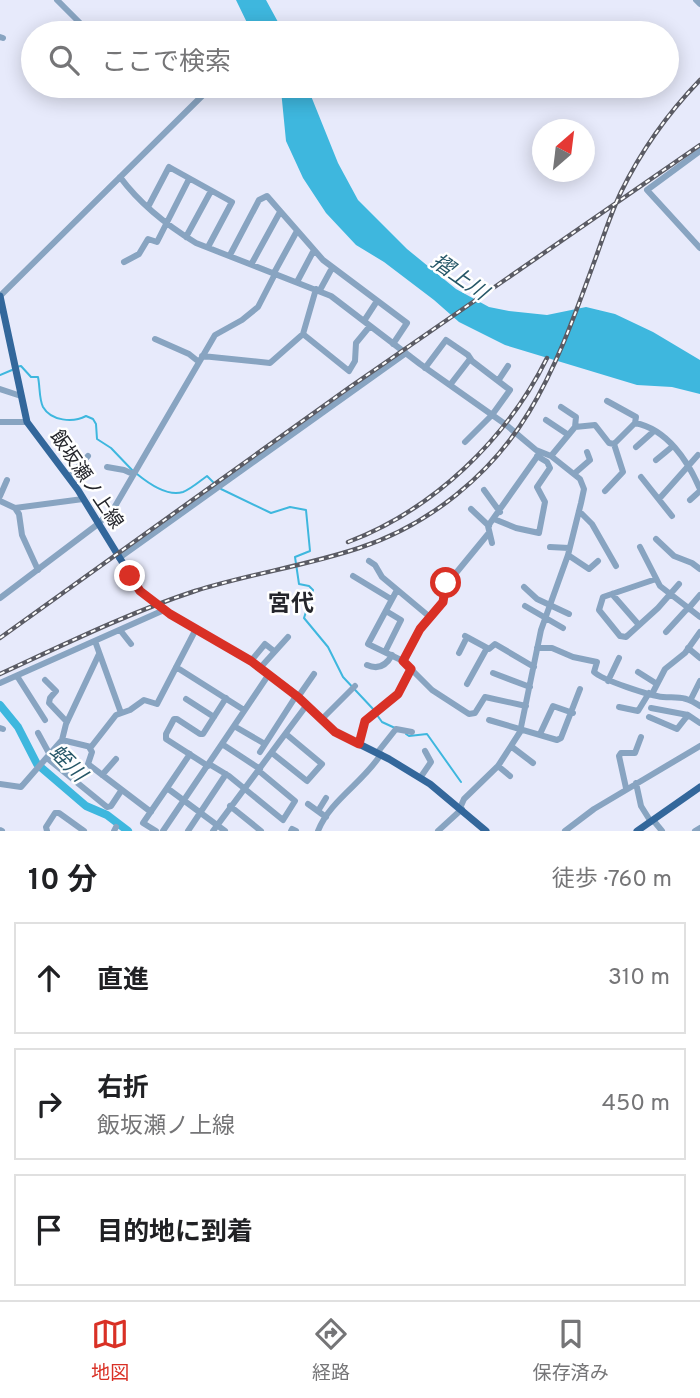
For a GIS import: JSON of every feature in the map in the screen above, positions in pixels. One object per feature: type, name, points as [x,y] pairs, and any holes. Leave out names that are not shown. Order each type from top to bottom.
[{"type":"main road","name":"飯坂瀬ノ上線","points":[[0,296],[27,422],[69,477],[140,591],[164,610],[269,674],[335,732],[379,753],[420,778],[461,808],[486,831]]},
{"type":"main road","points":[[638,831],[700,787]]},
{"type":"street","points":[[57,0],[78,21]]},
{"type":"street","points":[[696,0],[700,4]]},
{"type":"street","points":[[0,296],[200,98]]},
{"type":"street","points":[[700,151],[647,190],[700,248]]},
{"type":"street","points":[[148,206],[169,167],[232,202],[208,247]]},
{"type":"street","points":[[120,177],[135,195],[186,237],[331,296],[492,415],[539,454],[550,468],[537,487],[545,502],[539,533],[494,519]]},
{"type":"street","points":[[124,262],[139,254],[147,240],[157,242],[189,179]]},
{"type":"street","points":[[186,237],[211,191]]},
{"type":"street","points":[[230,255],[259,200],[267,196],[332,268],[407,323],[393,344]]},
{"type":"street","points":[[252,263],[281,212]]},
{"type":"street","points":[[0,598],[98,524],[114,508],[215,335],[242,320],[258,307],[297,231]]},
{"type":"street","points":[[297,282],[314,250]]},
{"type":"street","points":[[155,339],[200,359],[270,363],[303,334],[318,290],[332,268]]},
{"type":"street","points":[[303,334],[349,371],[355,361],[356,343],[377,301]]},
{"type":"street","points":[[425,368],[446,340],[510,390],[492,415],[466,442]]},
{"type":"street","points":[[119,558],[406,353]]},
{"type":"street","points":[[450,385],[470,359]]},
{"type":"street","points":[[498,381],[508,366]]},
{"type":"street","points":[[0,389],[21,396]]},
{"type":"street","points":[[607,401],[636,418],[635,423],[614,444]]},
{"type":"street","points":[[551,456],[575,426],[576,417],[561,407]]},
{"type":"street","points":[[546,420],[567,435]]},
{"type":"street","points":[[0,422],[27,422]]},
{"type":"street","points":[[635,423],[654,431],[673,446],[688,465],[698,479],[700,490],[690,500]]},
{"type":"street","points":[[575,426],[595,425],[609,443],[614,444]]},
{"type":"street","points":[[636,447],[654,431]]},
{"type":"street","points":[[605,491],[623,472],[614,444]]},
{"type":"street","points":[[656,460],[673,446]]},
{"type":"street","points":[[575,473],[590,460],[587,452]]},
{"type":"street","points":[[438,831],[461,808],[464,799],[498,766],[522,728],[545,617],[568,552],[584,489],[575,473],[551,456],[539,454]]},
{"type":"street","points":[[492,543],[488,534],[489,526],[539,454]]},
{"type":"street","points":[[659,499],[698,455]]},
{"type":"street","points":[[57,462],[64,456]]},
{"type":"street","points":[[69,477],[88,456]]},
{"type":"street","points":[[107,467],[133,474]]},
{"type":"street","points":[[641,477],[673,516]]},
{"type":"street","points":[[7,480],[0,498],[19,514],[22,535],[38,570]]},
{"type":"street","points":[[484,490],[500,512]]},
{"type":"street","points":[[15,508],[83,499]]},
{"type":"street","points":[[471,509],[489,526]]},
{"type":"street","points":[[579,511],[592,524],[616,566]]},
{"type":"street","points":[[403,661],[420,629],[444,600],[447,579],[456,573],[488,534]]},
{"type":"street","points":[[656,539],[674,555],[700,569]]},
{"type":"street","points":[[550,547],[568,552],[589,569],[598,561]]},
{"type":"street","points":[[640,547],[656,579],[687,609],[700,617]]},
{"type":"street","points":[[369,561],[430,618]]},
{"type":"street","points":[[353,576],[391,599]]},
{"type":"street","points":[[656,579],[603,597],[599,610],[620,636],[626,637],[679,584]]},
{"type":"street","points":[[524,587],[549,606],[569,614]]},
{"type":"street","points":[[397,590],[368,644],[403,661],[432,690],[469,714],[475,713],[485,697],[526,706]]},
{"type":"street","points":[[612,594],[639,625]]},
{"type":"street","points":[[666,632],[700,595]]},
{"type":"street","points":[[367,665],[374,668],[386,664],[401,620],[379,603]]},
{"type":"street","points":[[525,606],[563,628]]},
{"type":"street","points":[[0,683],[164,610]]},
{"type":"street","points":[[89,747],[116,715],[130,710],[144,700],[157,704],[197,629]]},
{"type":"street","points":[[120,630],[131,644]]},
{"type":"street","points":[[619,707],[638,711],[667,667],[688,648],[700,632]]},
{"type":"street","points":[[260,668],[288,637]]},
{"type":"street","points":[[459,653],[466,637],[489,649],[495,644],[534,667]]},
{"type":"street","points":[[94,641],[121,713]]},
{"type":"street","points":[[251,661],[265,644],[274,651]]},
{"type":"street","points":[[467,684],[487,648]]},
{"type":"street","points":[[537,648],[552,648],[573,657],[597,662],[594,672],[608,681],[659,697],[681,696],[700,706]]},
{"type":"street","points":[[688,648],[700,659]]},
{"type":"street","points":[[0,784],[22,787],[62,740],[67,722],[99,654]]},
{"type":"street","points":[[608,681],[619,658]]},
{"type":"street","points":[[176,667],[244,710]]},
{"type":"street","points":[[359,744],[365,721],[398,694],[411,669]]},
{"type":"street","points":[[638,672],[657,684]]},
{"type":"street","points":[[493,673],[530,687]]},
{"type":"street","points":[[163,831],[269,674]]},
{"type":"street","points":[[260,752],[314,674]]},
{"type":"street","points":[[17,676],[45,720]]},
{"type":"street","points":[[45,680],[57,691],[49,703],[67,722]]},
{"type":"street","points":[[691,699],[700,681]]},
{"type":"street","points":[[322,719],[355,686]]},
{"type":"street","points":[[489,720],[557,740],[561,738],[580,689]]},
{"type":"street","points":[[222,744],[295,800],[283,820],[226,774],[166,739],[174,719],[203,734],[226,698]]},
{"type":"street","points":[[186,699],[214,717]]},
{"type":"street","points":[[216,828],[306,706]]},
{"type":"street","points":[[540,734],[553,706],[572,713]]},
{"type":"street","points":[[651,708],[688,715],[700,723]]},
{"type":"street","points":[[649,717],[677,729],[688,715]]},
{"type":"street","points":[[234,726],[265,744]]},
{"type":"street","points":[[318,831],[348,790],[369,771],[396,729],[412,732]]},
{"type":"street","points":[[38,733],[48,756],[107,807],[111,806],[121,790]]},
{"type":"street","points":[[272,753],[307,781],[322,764],[286,734]]},
{"type":"street","points":[[626,788],[619,756],[621,753],[635,753],[641,737]]},
{"type":"street","points":[[62,740],[89,747],[92,752],[88,764],[151,811]]},
{"type":"street","points":[[565,831],[626,788],[700,746]]},
{"type":"street","points":[[512,747],[533,763]]},
{"type":"street","points":[[420,778],[431,762],[425,751]]},
{"type":"street","points":[[156,831],[144,822],[190,754]]},
{"type":"street","points":[[102,775],[116,759]]},
{"type":"street","points":[[498,766],[510,776]]},
{"type":"street","points":[[188,831],[226,774]]},
{"type":"street","points":[[636,783],[641,806],[662,831]]},
{"type":"street","points":[[167,788],[201,812],[216,828],[225,831]]},
{"type":"street","points":[[317,811],[326,798]]},
{"type":"street","points":[[309,804],[326,817]]},
{"type":"street","points":[[230,806],[261,831]]},
{"type":"street","points":[[47,831],[46,827],[54,813],[59,813],[84,831]]},
{"type":"street","points":[[695,831],[700,828]]},
{"type":"water","points":[[236,0],[266,0],[277,21],[246,21]]},
{"type":"water","points":[[282,98],[312,98],[338,163],[358,200],[407,249],[456,289],[489,307],[509,311],[547,315],[586,307],[615,314],[653,332],[700,360],[700,394],[672,387],[637,385],[505,345],[459,322],[384,262],[356,245],[326,213],[303,178],[286,141]]},
{"type":"waterway","points":[[16,367],[21,366],[31,377],[38,377],[41,400],[47,412],[63,419],[75,420],[86,416],[93,419],[97,439],[111,448],[133,471]]},
{"type":"waterway","points":[[0,375],[12,370]]},
{"type":"waterway","points":[[137,474],[152,485],[171,493],[186,491],[207,476],[216,485]]},
{"type":"waterway","points":[[221,489],[271,513],[290,507],[306,510],[310,551],[295,557],[299,584],[309,586],[313,590],[304,618],[328,647],[343,677],[374,710]]},
{"type":"waterway","name":"蛭川","points":[[0,705],[18,727],[37,764],[86,806],[107,815],[128,831]]},
{"type":"waterway","points":[[377,715],[382,722],[395,728]]},
{"type":"waterway","points":[[406,734],[427,734],[461,782]]},
{"type":"railway","points":[[0,674],[145,609],[195,591],[339,554],[385,538],[410,526],[456,495],[496,457],[529,412],[566,336],[621,192],[656,133],[700,80]]},
{"type":"railway","points":[[0,638],[350,387],[700,145]]},
{"type":"railway","points":[[348,542],[409,511],[438,491],[464,468],[511,416],[547,358]]},
{"type":"district","name":"宮代","points":[[291,605]]},
{"type":"route","points":[[130,576],[140,591],[170,614],[251,661],[298,697],[335,732],[359,744],[365,721],[398,694],[411,669],[403,661],[420,629],[443,602],[446,583]]},
{"type":"water label","name":"摺上川","points":[[459,278]]}]
